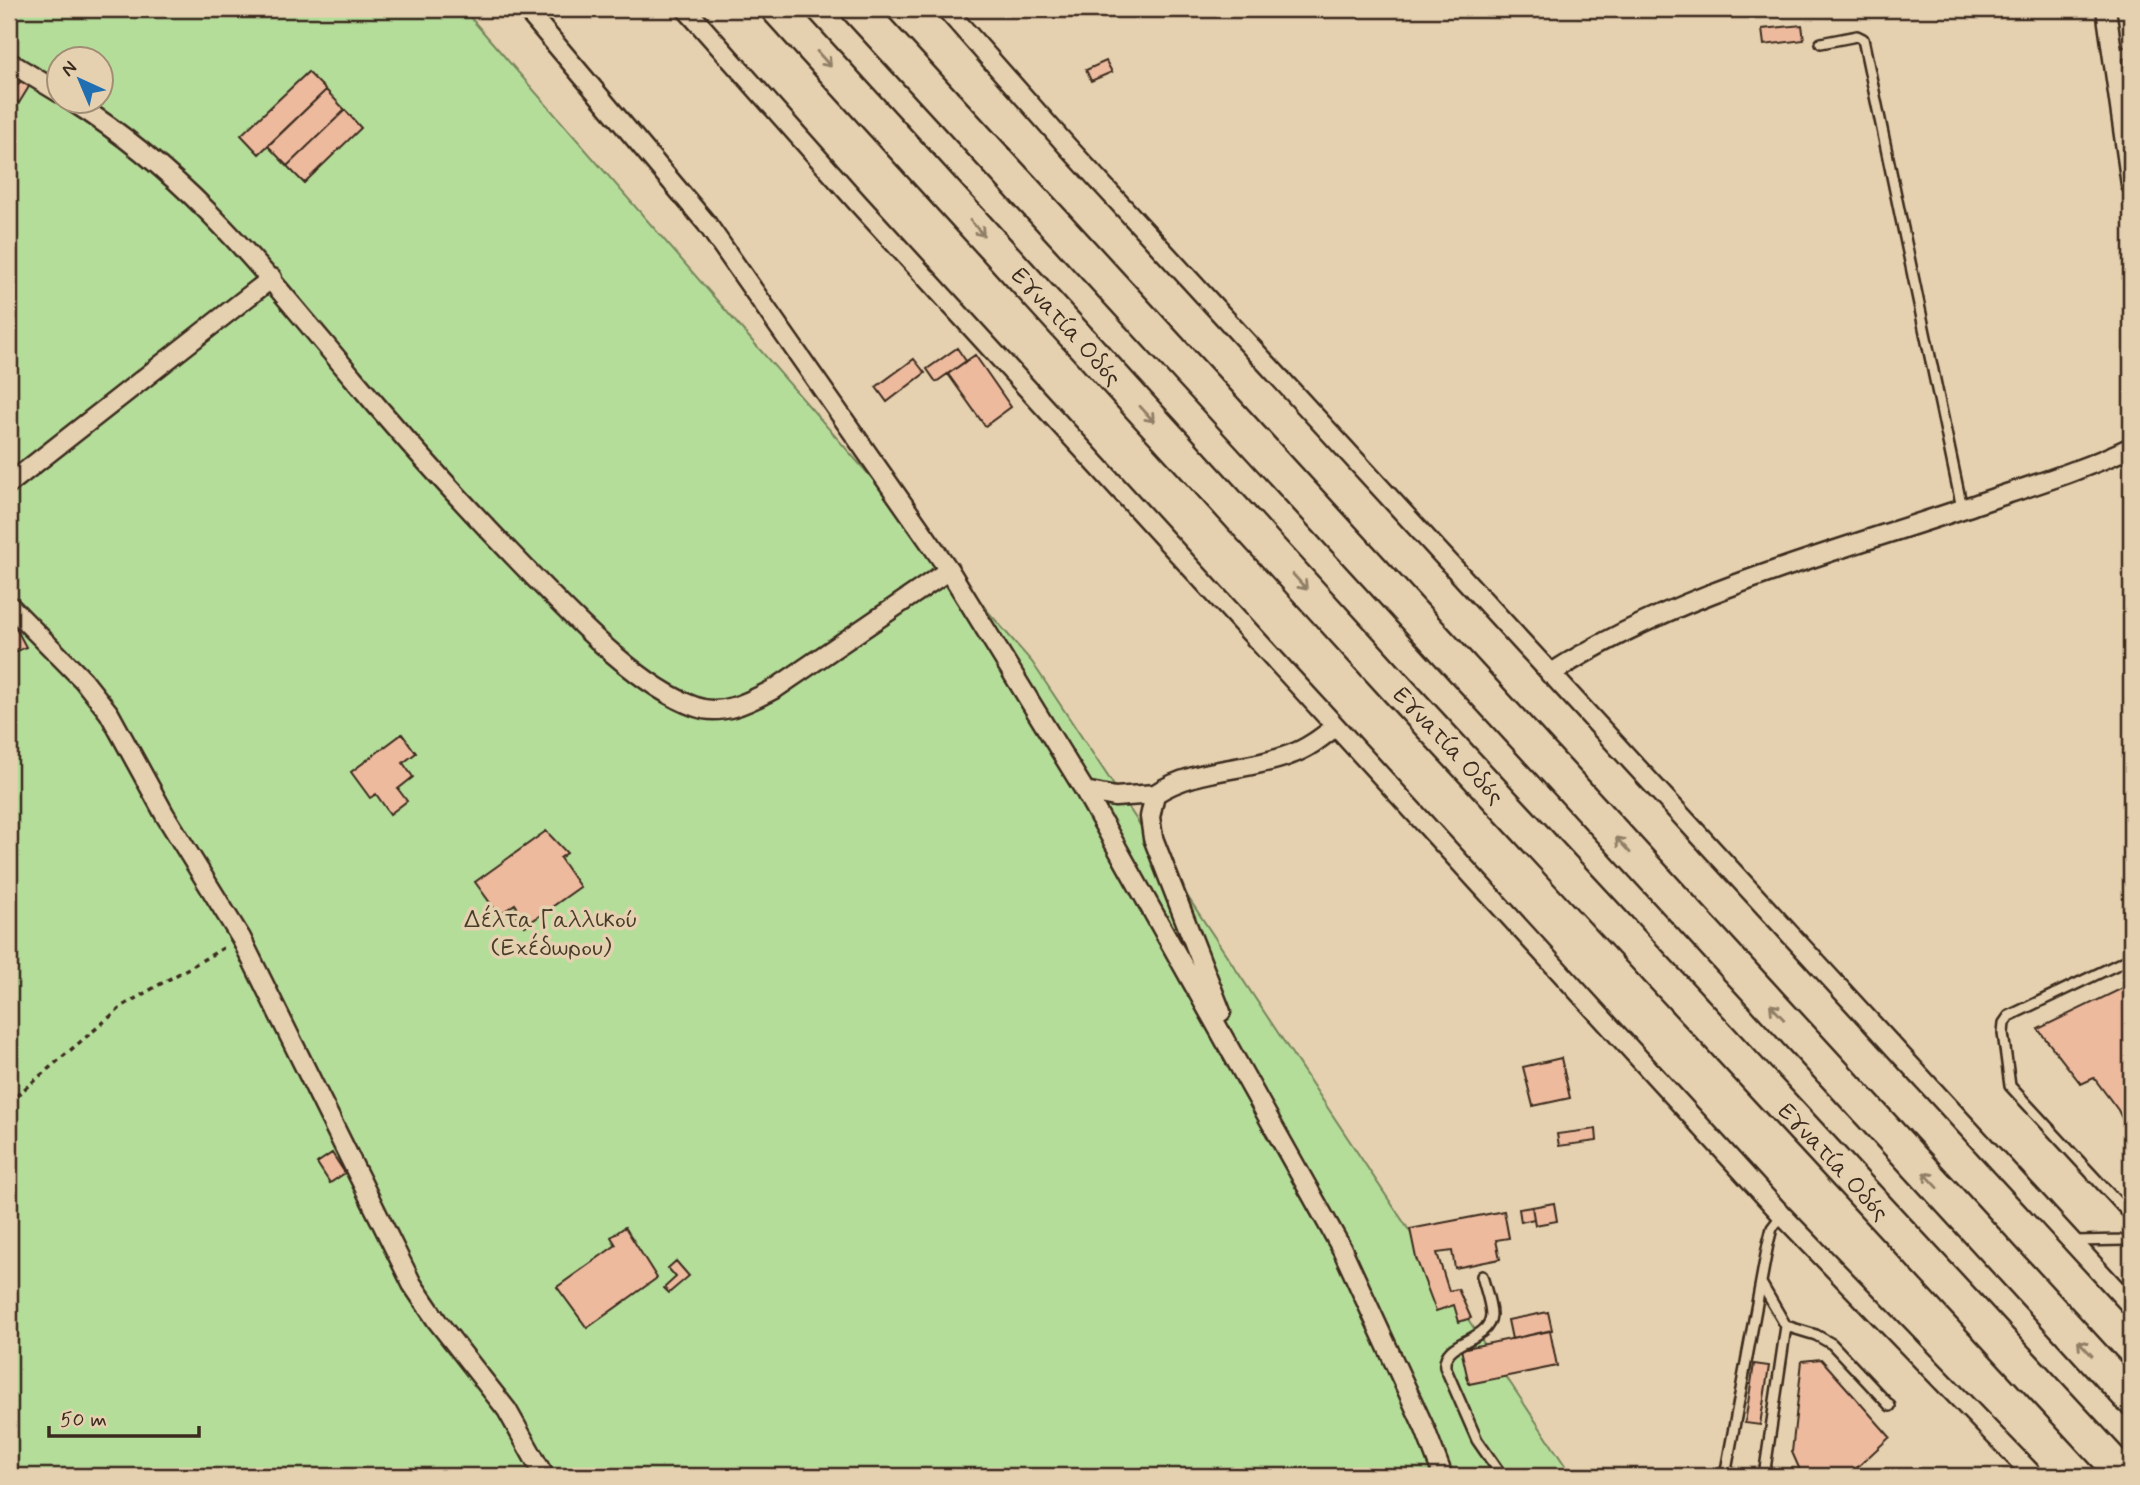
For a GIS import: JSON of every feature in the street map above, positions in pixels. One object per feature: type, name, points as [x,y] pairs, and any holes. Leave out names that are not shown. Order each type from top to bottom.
[{"type":"highway","name":"Εγνατία Οδός","points":[[778,9],[1398,690],[2125,1476]]},
{"type":"highway","points":[[858,9],[2131,1398]]},
{"type":"street","points":[[526,9],[707,224],[949,570],[1085,790],[1342,1250],[1425,1429],[1443,1476]]},
{"type":"street","points":[[686,9],[866,212],[1782,1215],[2034,1476]]},
{"type":"street","points":[[946,9],[1066,146],[2131,1307]]},
{"type":"street","points":[[2106,9],[2131,185]]},
{"type":"street","points":[[9,62],[46,84]]},
{"type":"street","points":[[94,116],[148,153],[244,247],[355,380],[510,552],[596,640],[673,697],[699,708],[722,710],[745,703],[776,688],[949,570]]},
{"type":"street","points":[[9,485],[272,278]]},
{"type":"street","points":[[1549,674],[1590,648],[1704,595],[2038,485],[2131,447]]},
{"type":"street","points":[[9,605],[83,680],[109,713],[165,815],[241,938],[412,1284],[437,1321],[507,1410],[544,1476]]},
{"type":"street","points":[[1085,790],[1115,797],[1155,794],[1173,782],[1200,774],[1288,756],[1312,745],[1335,727]]},
{"type":"street","points":[[1155,794],[1150,817],[1153,838],[1248,1078]]},
{"type":"lane","points":[[1821,43],[1857,36],[1863,39],[1962,508]]},
{"type":"lane","points":[[2113,56],[2131,51]]},
{"type":"lane","points":[[2131,958],[2009,1016],[2004,1023],[2003,1032],[2010,1087],[2131,1216]]},
{"type":"lane","points":[[1725,1476],[1772,1228],[1782,1215]]},
{"type":"lane","points":[[2069,1241],[2126,1240],[2131,1237]]},
{"type":"lane","points":[[1482,1276],[1491,1313],[1490,1321],[1480,1333],[1449,1351],[1444,1359],[1477,1440],[1502,1476]]},
{"type":"lane","points":[[1761,1281],[1786,1326],[1764,1476]]},
{"type":"lane","points":[[1786,1326],[1816,1335],[1832,1344],[1890,1406]]},
{"type":"path","points":[[9,1102],[124,1005],[241,938]]},
{"type":"green space","name":"Δέλτα Γαλλικού (Εχέδωρου)","points":[[9,9],[463,9],[1032,662],[1572,1476],[9,1476]]},
{"type":"building","points":[[1802,25],[1804,40],[1764,45],[1762,29]]},
{"type":"building","points":[[1106,61],[1112,72],[1091,81],[1086,70]]},
{"type":"building","points":[[308,72],[326,90],[259,154],[241,135]]},
{"type":"building","points":[[24,78],[30,85],[19,103],[9,93]]},
{"type":"building","points":[[326,90],[345,110],[287,166],[268,146]]},
{"type":"building","points":[[345,110],[361,128],[304,183],[287,166]]},
{"type":"building","points":[[957,348],[966,361],[936,382],[927,369]]},
{"type":"building","points":[[975,355],[1011,407],[985,426],[948,374]]},
{"type":"building","points":[[914,359],[925,373],[887,402],[876,387]]},
{"type":"building","points":[[9,615],[26,647],[9,655]]},
{"type":"building","points":[[402,734],[416,753],[403,763],[413,777],[398,789],[407,801],[390,814],[376,794],[370,798],[351,772]]},
{"type":"building","points":[[546,831],[567,853],[560,858],[580,887],[525,926],[513,910],[517,907],[515,904],[499,915],[475,882]]},
{"type":"building","points":[[2131,984],[2131,1137],[2118,1110],[2094,1078],[2081,1084],[2038,1029]]},
{"type":"building","points":[[1561,1058],[1570,1098],[1533,1106],[1523,1067]]},
{"type":"building","points":[[1596,1129],[1597,1141],[1559,1146],[1557,1134]]},
{"type":"building","points":[[332,1153],[345,1173],[330,1183],[317,1163]]},
{"type":"building","points":[[1554,1203],[1557,1221],[1535,1225],[1532,1207]]},
{"type":"building","points":[[1532,1207],[1534,1219],[1521,1222],[1519,1209]]},
{"type":"building","points":[[1504,1211],[1509,1238],[1496,1240],[1500,1259],[1455,1268],[1452,1251],[1437,1253],[1449,1291],[1458,1289],[1471,1318],[1459,1322],[1454,1305],[1436,1311],[1416,1258],[1410,1229]]},
{"type":"building","points":[[625,1227],[657,1278],[587,1328],[557,1287],[616,1245],[611,1237]]},
{"type":"building","points":[[676,1261],[689,1276],[669,1293],[664,1288],[676,1277],[668,1268]]},
{"type":"building","points":[[1548,1312],[1552,1330],[1512,1339],[1508,1320]]},
{"type":"building","points":[[1550,1331],[1557,1366],[1469,1384],[1461,1349]]},
{"type":"building","points":[[1821,1359],[1890,1437],[1848,1476],[1795,1476],[1793,1472],[1800,1470],[1792,1452],[1802,1361]]},
{"type":"building","points":[[1754,1364],[1769,1366],[1760,1425],[1745,1423]]}]
